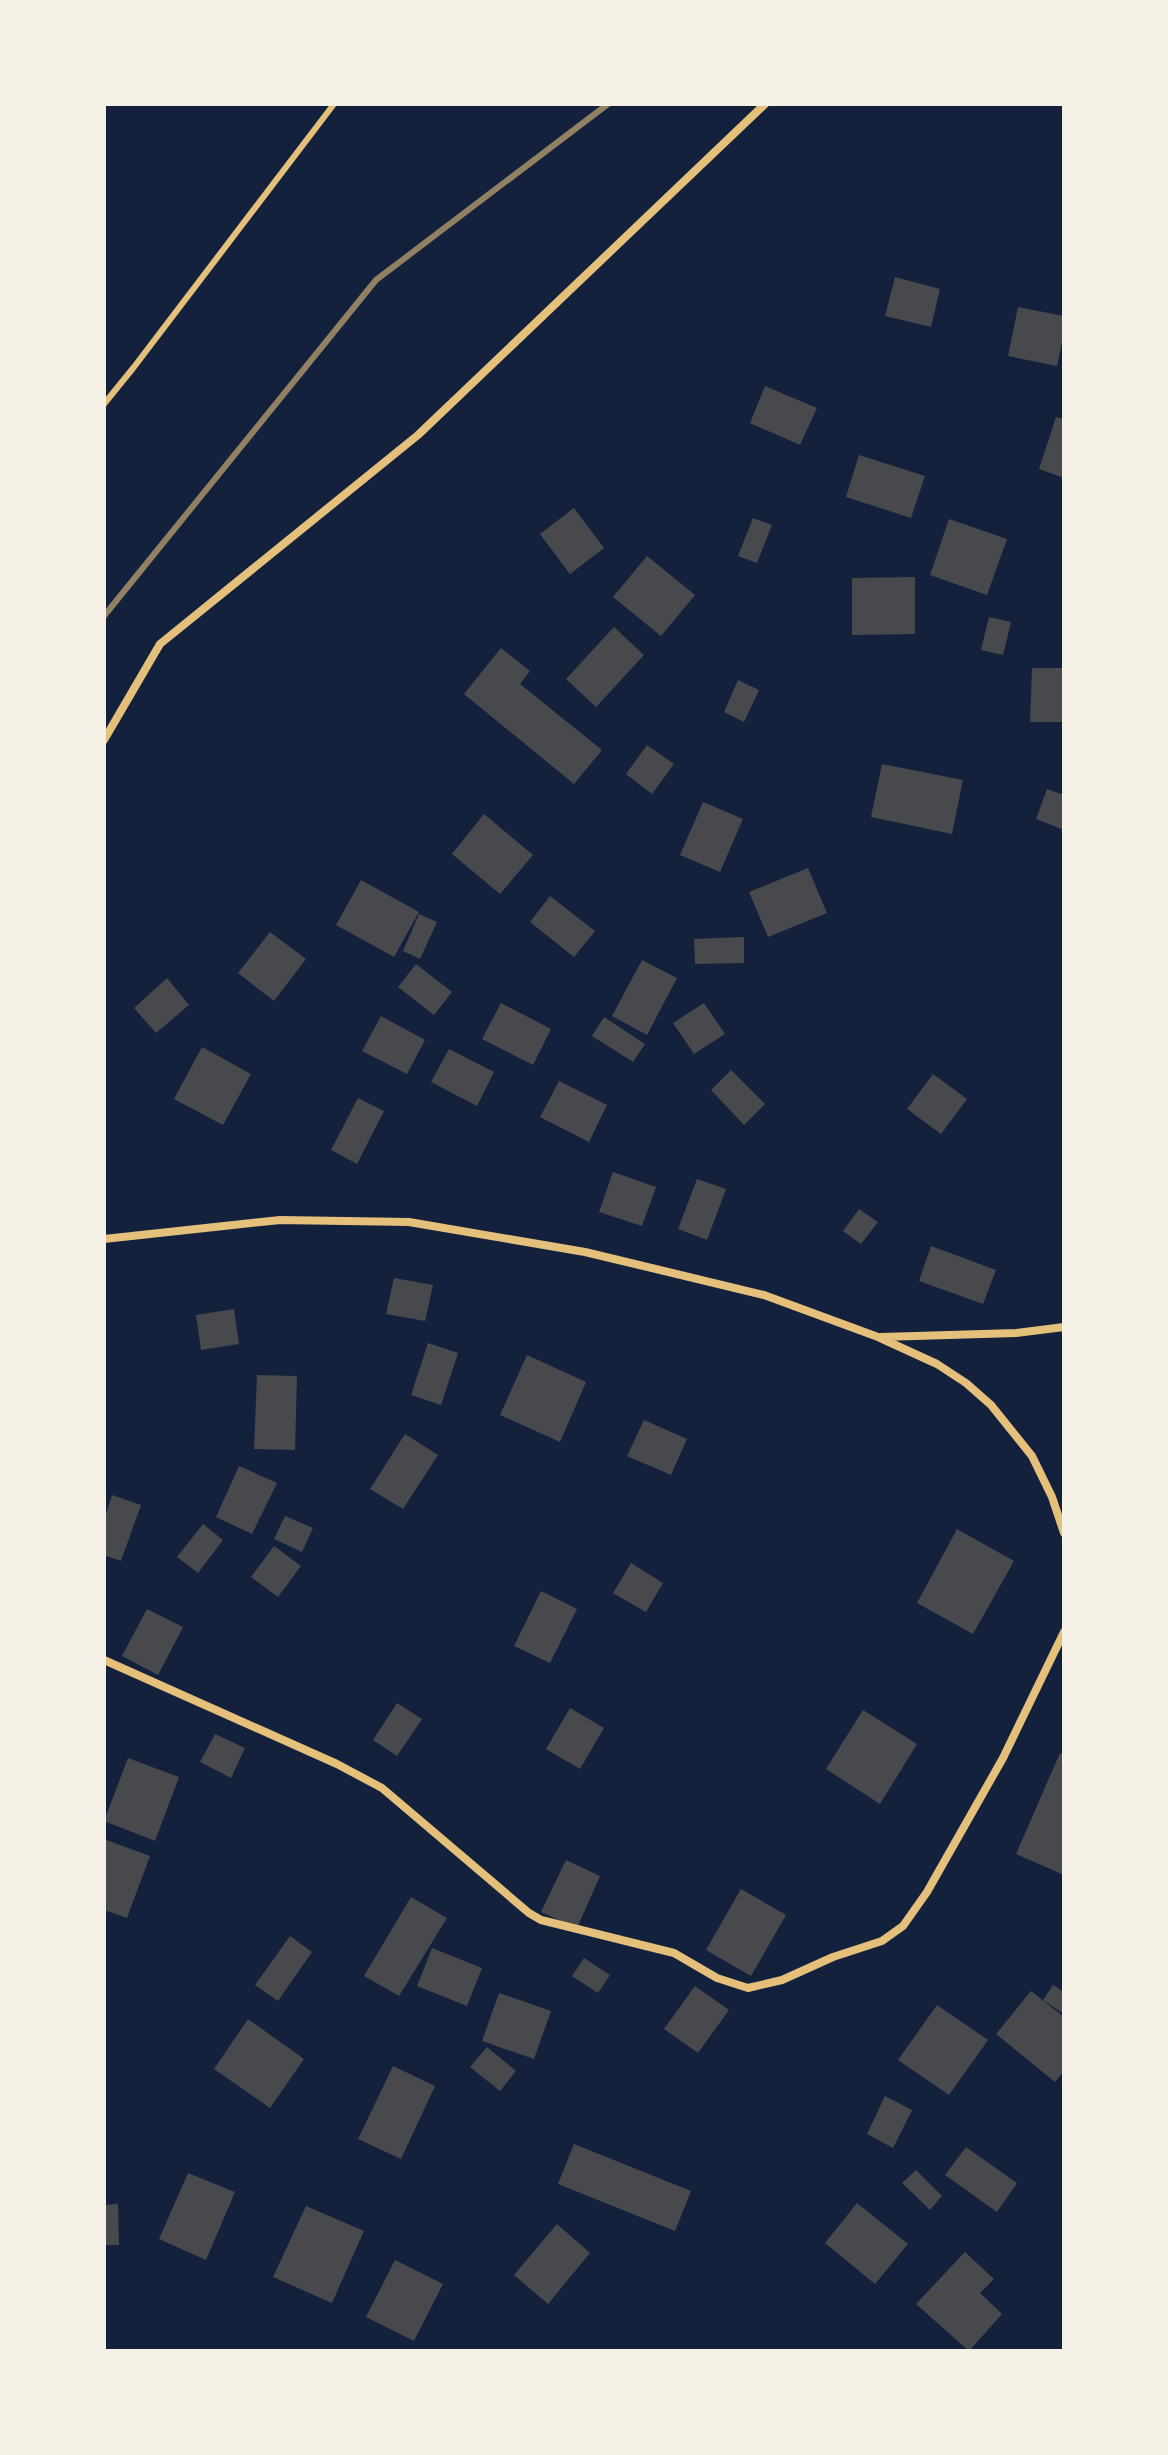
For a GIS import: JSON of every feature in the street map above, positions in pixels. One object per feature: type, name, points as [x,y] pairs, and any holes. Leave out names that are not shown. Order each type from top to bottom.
[{"type":"street","points":[[104,740],[160,644],[418,435],[765,104]]},
{"type":"street","points":[[104,1239],[280,1220],[409,1222],[585,1252],[764,1295],[878,1337],[937,1364],[966,1383],[991,1405],[1032,1456],[1052,1497],[1064,1533]]},
{"type":"street","points":[[878,1337],[1016,1333],[1064,1327]]},
{"type":"street","points":[[104,1660],[337,1764],[382,1788],[541,1920],[674,1953],[717,1978],[748,1988],[782,1980],[833,1957],[882,1941],[903,1926],[927,1892],[1003,1758],[1064,1632]]},
{"type":"lane","points":[[104,404],[334,104]]},
{"type":"building","points":[[895,277],[940,289],[931,327],[885,316]]},
{"type":"building","points":[[1018,307],[1064,316],[1057,366],[1008,356]]},
{"type":"building","points":[[765,386],[817,408],[800,445],[750,423]]},
{"type":"building","points":[[1056,417],[1064,419],[1064,478],[1039,469]]},
{"type":"building","points":[[859,455],[925,476],[911,518],[846,497]]},
{"type":"building","points":[[574,508],[604,548],[570,574],[540,534]]},
{"type":"building","points":[[753,518],[772,525],[757,563],[738,556]]},
{"type":"building","points":[[949,519],[1007,539],[987,595],[930,575]]},
{"type":"building","points":[[647,556],[695,595],[661,636],[613,597]]},
{"type":"building","points":[[915,577],[915,634],[852,635],[852,578]]},
{"type":"building","points":[[989,617],[1011,622],[1003,655],[981,650]]},
{"type":"building","points":[[614,627],[644,655],[596,707],[566,679]]},
{"type":"building","points":[[501,648],[530,671],[520,684],[602,750],[574,784],[464,694]]},
{"type":"building","points":[[1032,668],[1064,668],[1064,722],[1030,722]]},
{"type":"building","points":[[738,680],[759,690],[744,722],[724,712]]},
{"type":"building","points":[[647,745],[674,764],[652,794],[626,774]]},
{"type":"building","points":[[882,764],[963,780],[952,834],[871,817]]},
{"type":"building","points":[[1047,789],[1064,795],[1064,830],[1036,819]]},
{"type":"building","points":[[703,802],[743,819],[720,872],[680,855]]},
{"type":"building","points":[[484,814],[533,855],[500,894],[452,854]]},
{"type":"building","points":[[808,868],[827,913],[768,937],[749,892]]},
{"type":"building","points":[[361,880],[419,912],[394,957],[336,925]]},
{"type":"building","points":[[550,896],[595,931],[574,957],[530,922]]},
{"type":"building","points":[[419,914],[437,922],[420,959],[403,951]]},
{"type":"building","points":[[270,932],[306,959],[274,1001],[238,973]]},
{"type":"building","points":[[744,937],[744,963],[695,964],[694,939]]},
{"type":"building","points":[[642,960],[677,978],[647,1035],[612,1016]]},
{"type":"building","points":[[416,964],[452,992],[434,1015],[398,987]]},
{"type":"building","points":[[167,978],[189,1005],[156,1033],[134,1008]]},
{"type":"building","points":[[501,1003],[551,1029],[533,1065],[482,1039]]},
{"type":"building","points":[[704,1003],[725,1034],[694,1054],[673,1023]]},
{"type":"building","points":[[381,1016],[425,1040],[407,1074],[362,1051]]},
{"type":"building","points":[[604,1017],[645,1044],[633,1062],[592,1036]]},
{"type":"building","points":[[202,1047],[251,1074],[223,1125],[174,1099]]},
{"type":"building","points":[[449,1049],[494,1072],[477,1106],[431,1082]]},
{"type":"building","points":[[731,1070],[765,1104],[744,1125],[711,1090]]},
{"type":"building","points":[[933,1074],[967,1099],[941,1134],[907,1109]]},
{"type":"building","points":[[559,1081],[607,1105],[589,1142],[540,1117]]},
{"type":"building","points":[[358,1098],[384,1111],[357,1164],[331,1150]]},
{"type":"building","points":[[613,1172],[656,1187],[642,1226],[599,1212]]},
{"type":"building","points":[[697,1179],[726,1189],[707,1240],[678,1229]]},
{"type":"building","points":[[859,1209],[878,1222],[861,1244],[843,1231]]},
{"type":"building","points":[[931,1246],[996,1270],[983,1304],[919,1281]]},
{"type":"building","points":[[394,1278],[433,1285],[425,1321],[386,1314]]},
{"type":"building","points":[[234,1309],[239,1344],[201,1350],[196,1315]]},
{"type":"building","points":[[428,1343],[458,1353],[441,1405],[411,1395]]},
{"type":"building","points":[[527,1355],[586,1382],[560,1442],[500,1415]]},
{"type":"building","points":[[257,1375],[297,1376],[295,1450],[254,1449]]},
{"type":"building","points":[[644,1420],[687,1439],[671,1475],[627,1456]]},
{"type":"building","points":[[405,1434],[438,1455],[403,1509],[370,1489]]},
{"type":"building","points":[[239,1466],[277,1483],[252,1534],[216,1517]]},
{"type":"building","points":[[112,1495],[141,1505],[121,1561],[104,1555],[104,1520]]},
{"type":"building","points":[[285,1516],[313,1528],[302,1552],[274,1539]]},
{"type":"building","points":[[203,1524],[223,1540],[198,1573],[177,1557]]},
{"type":"building","points":[[957,1529],[1014,1561],[973,1634],[917,1603]]},
{"type":"building","points":[[274,1546],[301,1566],[278,1597],[251,1577]]},
{"type":"building","points":[[631,1563],[663,1583],[646,1612],[613,1593]]},
{"type":"building","points":[[541,1591],[577,1609],[550,1663],[514,1646]]},
{"type":"building","points":[[147,1609],[183,1627],[158,1675],[122,1656]]},
{"type":"building","points":[[397,1703],[422,1719],[397,1756],[373,1740]]},
{"type":"building","points":[[570,1708],[604,1728],[580,1769],[546,1749]]},
{"type":"building","points":[[863,1710],[917,1744],[880,1804],[826,1769]]},
{"type":"building","points":[[215,1734],[245,1748],[231,1778],[200,1762]]},
{"type":"building","points":[[1060,1753],[1064,1755],[1064,1875],[1016,1854]]},
{"type":"building","points":[[128,1758],[179,1777],[155,1841],[104,1821]]},
{"type":"building","points":[[104,1839],[150,1856],[127,1918],[104,1910]]},
{"type":"building","points":[[566,1860],[600,1876],[577,1928],[541,1912]]},
{"type":"building","points":[[741,1889],[786,1915],[751,1976],[706,1950]]},
{"type":"building","points":[[411,1897],[447,1918],[399,1996],[364,1976]]},
{"type":"building","points":[[290,1936],[312,1952],[278,2001],[255,1985]]},
{"type":"building","points":[[432,1948],[482,1968],[467,2006],[417,1986]]},
{"type":"building","points":[[584,1958],[610,1975],[598,1993],[572,1976]]},
{"type":"building","points":[[1053,1985],[1064,1992],[1064,2014],[1043,2000]]},
{"type":"building","points":[[695,1986],[729,2010],[698,2053],[664,2029]]},
{"type":"building","points":[[1031,1991],[1064,2017],[1064,2071],[1055,2082],[996,2034]]},
{"type":"building","points":[[499,1993],[551,2011],[534,2059],[482,2041]]},
{"type":"building","points":[[937,2005],[988,2040],[949,2095],[898,2060]]},
{"type":"building","points":[[248,2019],[304,2059],[270,2108],[214,2069]]},
{"type":"building","points":[[487,2047],[516,2071],[500,2091],[470,2067]]},
{"type":"building","points":[[393,2066],[435,2086],[401,2159],[358,2139]]},
{"type":"building","points":[[885,2096],[912,2110],[893,2148],[867,2134]]},
{"type":"building","points":[[574,2144],[691,2191],[675,2231],[558,2184]]},
{"type":"building","points":[[966,2147],[1017,2183],[997,2212],[945,2175]]},
{"type":"building","points":[[916,2170],[942,2196],[930,2210],[902,2183]]},
{"type":"building","points":[[188,2173],[235,2192],[206,2260],[159,2239]]},
{"type":"building","points":[[857,2203],[908,2244],[875,2284],[825,2243]]},
{"type":"building","points":[[118,2204],[119,2245],[104,2245],[104,2205]]},
{"type":"building","points":[[306,2206],[364,2231],[332,2303],[273,2277]]},
{"type":"building","points":[[557,2224],[590,2253],[548,2304],[514,2275]]},
{"type":"building","points":[[965,2252],[994,2279],[980,2293],[1002,2314],[969,2351],[916,2304]]},
{"type":"building","points":[[395,2260],[443,2284],[414,2341],[366,2317]]},
{"type":"railway","points":[[104,616],[376,280],[608,104]]}]
